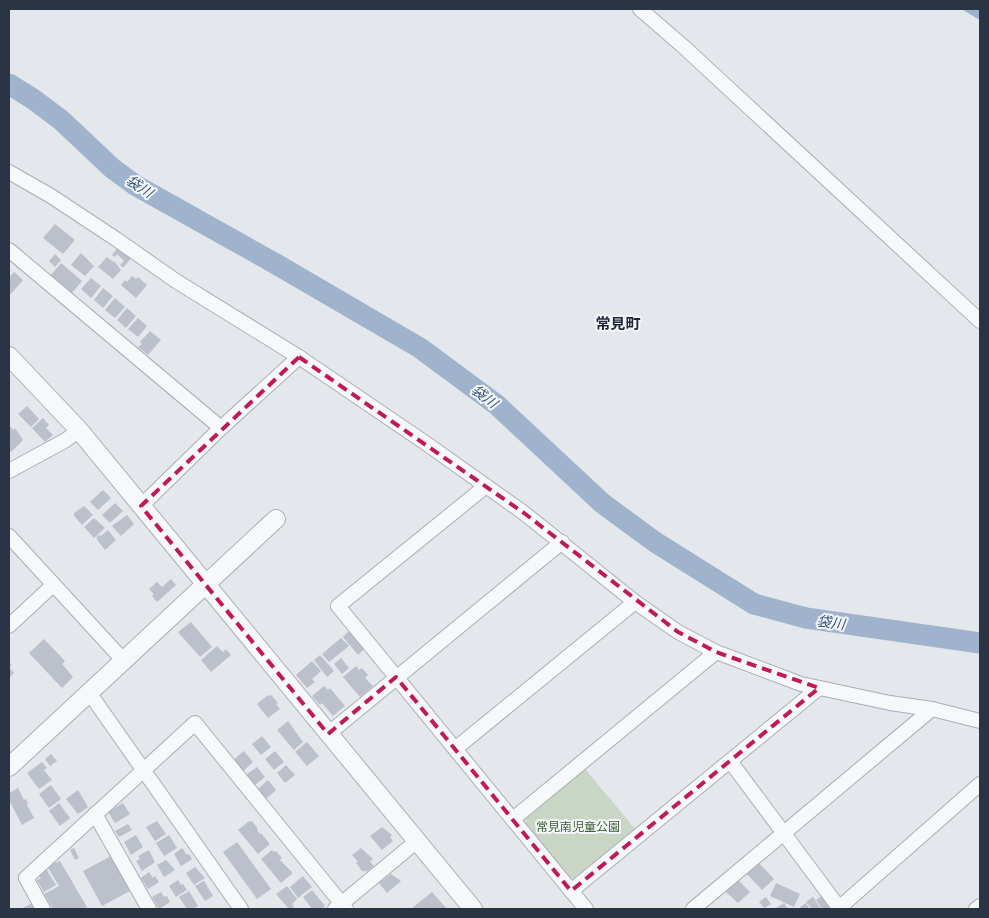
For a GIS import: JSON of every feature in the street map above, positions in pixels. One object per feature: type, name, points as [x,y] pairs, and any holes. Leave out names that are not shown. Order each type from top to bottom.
[{"type":"street","points":[[640,9],[685,48],[980,321]]},
{"type":"street","points":[[9,172],[51,196],[176,281],[299,357],[486,486],[562,542],[635,602],[678,632],[716,652],[801,684],[890,703],[932,709],[980,721]]},
{"type":"street","points":[[9,250],[221,428]]},
{"type":"street","points":[[9,356],[78,430],[472,909]]},
{"type":"street","points":[[141,506],[221,428],[299,357]]},
{"type":"street","points":[[9,471],[66,440],[78,430]]},
{"type":"street","points":[[486,486],[338,606],[586,909]]},
{"type":"street","points":[[9,767],[276,519]]},
{"type":"street","points":[[9,536],[123,660]]},
{"type":"street","points":[[328,734],[562,542]]},
{"type":"street","points":[[9,626],[54,585]]},
{"type":"street","points":[[455,749],[635,602]]},
{"type":"street","points":[[513,819],[716,652]]},
{"type":"street","points":[[571,891],[819,688]]},
{"type":"street","points":[[88,692],[242,909]]},
{"type":"street","points":[[695,909],[932,709]]},
{"type":"street","points":[[44,909],[26,878],[195,722],[341,907],[417,841]]},
{"type":"street","points":[[730,761],[839,909],[980,784]]},
{"type":"street","points":[[95,814],[149,909]]},
{"type":"street","points":[[976,909],[980,906]]},
{"type":"highlighted area","points":[[299,357],[524,513],[678,632],[716,652],[819,688],[571,891],[396,677],[328,734],[141,506]]},
{"type":"green space","name":"常見南児童公園","points":[[584,768],[636,830],[578,878],[567,878],[526,828],[526,816]]},
{"type":"water","points":[[961,9],[980,9],[980,20]]},
{"type":"building","points":[[55,224],[75,240],[63,254],[43,238]]},
{"type":"building","points":[[119,246],[132,257],[123,268],[120,265],[124,261],[117,254],[115,257],[112,255]]},
{"type":"building","points":[[81,253],[94,266],[85,276],[71,265]]},
{"type":"building","points":[[55,254],[61,260],[55,267],[49,261]]},
{"type":"building","points":[[107,257],[114,261],[121,270],[113,279],[98,267]]},
{"type":"building","points":[[61,263],[82,281],[72,293],[51,275]]},
{"type":"building","points":[[14,272],[23,280],[11,294],[9,292],[9,278]]},
{"type":"building","points":[[132,276],[136,279],[138,277],[147,285],[136,298],[121,285]]},
{"type":"building","points":[[91,278],[101,286],[91,298],[81,289]]},
{"type":"building","points":[[103,288],[113,296],[103,308],[94,300]]},
{"type":"building","points":[[115,298],[125,307],[115,318],[105,310]]},
{"type":"building","points":[[127,308],[136,316],[126,328],[117,320]]},
{"type":"building","points":[[138,318],[147,326],[138,337],[128,329]]},
{"type":"building","points":[[150,331],[161,340],[148,355],[138,347]]},
{"type":"building","points":[[27,406],[39,419],[31,427],[18,414]]},
{"type":"building","points":[[43,418],[49,425],[46,428],[53,435],[45,442],[32,428]]},
{"type":"building","points":[[9,425],[13,430],[15,428],[23,440],[11,452],[9,449]]},
{"type":"building","points":[[103,490],[111,498],[98,510],[90,502]]},
{"type":"building","points":[[115,503],[123,511],[110,523],[102,515]]},
{"type":"building","points":[[84,506],[93,515],[82,525],[74,516],[74,513]]},
{"type":"building","points":[[127,515],[134,524],[121,536],[112,526]]},
{"type":"building","points":[[94,518],[105,528],[94,538],[84,527]]},
{"type":"building","points":[[108,530],[116,540],[105,550],[96,538]]},
{"type":"building","points":[[171,579],[176,585],[157,602],[152,596],[154,594],[149,589],[157,582],[162,587]]},
{"type":"building","points":[[191,622],[212,647],[200,657],[178,632]]},
{"type":"building","points":[[349,631],[364,649],[358,655],[343,637]]},
{"type":"building","points":[[341,638],[349,646],[329,662],[322,654]]},
{"type":"building","points":[[44,639],[65,661],[62,664],[73,677],[62,688],[29,653]]},
{"type":"building","points":[[217,646],[223,652],[226,649],[231,655],[211,672],[201,660]]},
{"type":"building","points":[[320,655],[334,671],[327,677],[314,660]]},
{"type":"building","points":[[341,658],[349,668],[342,674],[334,664]]},
{"type":"building","points":[[312,661],[321,671],[312,679],[315,682],[307,688],[296,675]]},
{"type":"building","points":[[356,666],[359,670],[362,668],[368,675],[365,678],[373,686],[360,697],[343,677]]},
{"type":"building","points":[[9,667],[14,673],[9,678]]},
{"type":"building","points":[[324,686],[328,690],[330,688],[345,706],[333,716],[322,703],[320,705],[312,696]]},
{"type":"building","points":[[268,695],[271,695],[278,703],[276,704],[280,709],[268,718],[257,704]]},
{"type":"building","points":[[288,721],[303,742],[294,750],[277,730]]},
{"type":"building","points":[[262,736],[271,747],[261,755],[252,744]]},
{"type":"building","points":[[307,742],[319,756],[307,766],[295,752]]},
{"type":"building","points":[[244,751],[253,762],[243,771],[233,760]]},
{"type":"building","points":[[275,751],[284,762],[274,770],[265,759]]},
{"type":"building","points":[[51,754],[57,761],[50,766],[45,759]]},
{"type":"building","points":[[42,762],[47,768],[44,770],[52,780],[39,789],[27,773]]},
{"type":"building","points":[[286,765],[295,775],[285,783],[277,773]]},
{"type":"building","points":[[257,767],[265,777],[255,785],[246,775]]},
{"type":"building","points":[[268,780],[276,790],[266,799],[258,789]]},
{"type":"building","points":[[51,785],[61,799],[49,808],[39,794]]},
{"type":"building","points":[[18,788],[24,800],[26,799],[34,818],[22,825],[9,800],[9,793]]},
{"type":"building","points":[[78,790],[88,807],[78,814],[66,799]]},
{"type":"building","points":[[59,803],[70,818],[60,826],[49,811]]},
{"type":"building","points":[[123,803],[130,814],[115,823],[108,812]]},
{"type":"building","points":[[157,821],[166,834],[155,841],[146,827]]},
{"type":"building","points":[[249,821],[252,821],[260,834],[269,843],[258,854],[238,830]]},
{"type":"building","points":[[128,824],[132,830],[119,837],[115,831]]},
{"type":"building","points":[[382,827],[392,835],[390,837],[393,841],[382,850],[370,836]]},
{"type":"building","points":[[136,835],[143,847],[131,855],[124,842]]},
{"type":"building","points":[[169,835],[177,848],[164,856],[156,843]]},
{"type":"building","points":[[237,842],[271,889],[257,899],[223,852]]},
{"type":"building","points":[[74,848],[79,858],[75,860],[70,850]]},
{"type":"building","points":[[182,848],[192,859],[181,866],[174,854]]},
{"type":"building","points":[[361,848],[373,859],[370,862],[374,866],[366,872],[365,870],[363,872],[352,855]]},
{"type":"building","points":[[149,850],[155,862],[142,871],[136,861],[140,859],[138,856]]},
{"type":"building","points":[[272,850],[276,851],[282,858],[280,860],[292,872],[281,883],[261,859]]},
{"type":"building","points":[[111,856],[130,891],[102,906],[83,871]]},
{"type":"building","points":[[166,860],[175,870],[164,877],[157,865]]},
{"type":"building","points":[[60,861],[87,907],[84,909],[53,909],[44,894],[59,886],[47,866]]},
{"type":"building","points":[[758,862],[774,879],[762,890],[746,873]]},
{"type":"building","points":[[195,867],[205,878],[194,885],[186,873]]},
{"type":"building","points":[[46,869],[56,885],[44,892],[37,880],[41,878],[38,874]]},
{"type":"building","points":[[149,872],[159,882],[148,889],[141,878]]},
{"type":"building","points":[[391,874],[401,881],[387,893],[379,883]]},
{"type":"building","points":[[303,876],[312,887],[298,898],[290,887]]},
{"type":"building","points":[[178,880],[187,890],[176,897],[169,886]]},
{"type":"building","points":[[738,880],[750,892],[738,903],[726,892]]},
{"type":"building","points":[[204,881],[213,896],[205,901],[195,886]]},
{"type":"building","points":[[776,883],[800,894],[794,907],[770,896]]},
{"type":"building","points":[[287,886],[297,899],[292,904],[294,907],[291,909],[276,894]]},
{"type":"building","points":[[312,890],[325,906],[322,909],[312,909],[303,897]]},
{"type":"building","points":[[189,891],[198,906],[192,909],[187,909],[179,897]]},
{"type":"building","points":[[161,892],[164,897],[167,896],[170,902],[159,909],[152,897]]},
{"type":"building","points":[[432,892],[447,909],[411,909]]},
{"type":"building","points":[[823,895],[832,907],[829,909],[822,909],[816,900]]},
{"type":"building","points":[[766,897],[771,904],[764,908],[759,902]]},
{"type":"building","points":[[813,897],[821,909],[812,909],[806,902]]},
{"type":"building","points":[[32,903],[36,909],[21,909]]},
{"type":"building","points":[[784,903],[788,909],[776,908]]},
{"type":"building","points":[[806,903],[810,909],[801,909],[800,907]]},
{"type":"waterway","name":"袋川","points":[[9,84],[61,120],[112,168],[135,185],[420,348],[497,405],[602,503],[655,542],[754,604],[806,618],[980,643]]},
{"type":"district","name":"常見町","points":[[618,323]]}]
